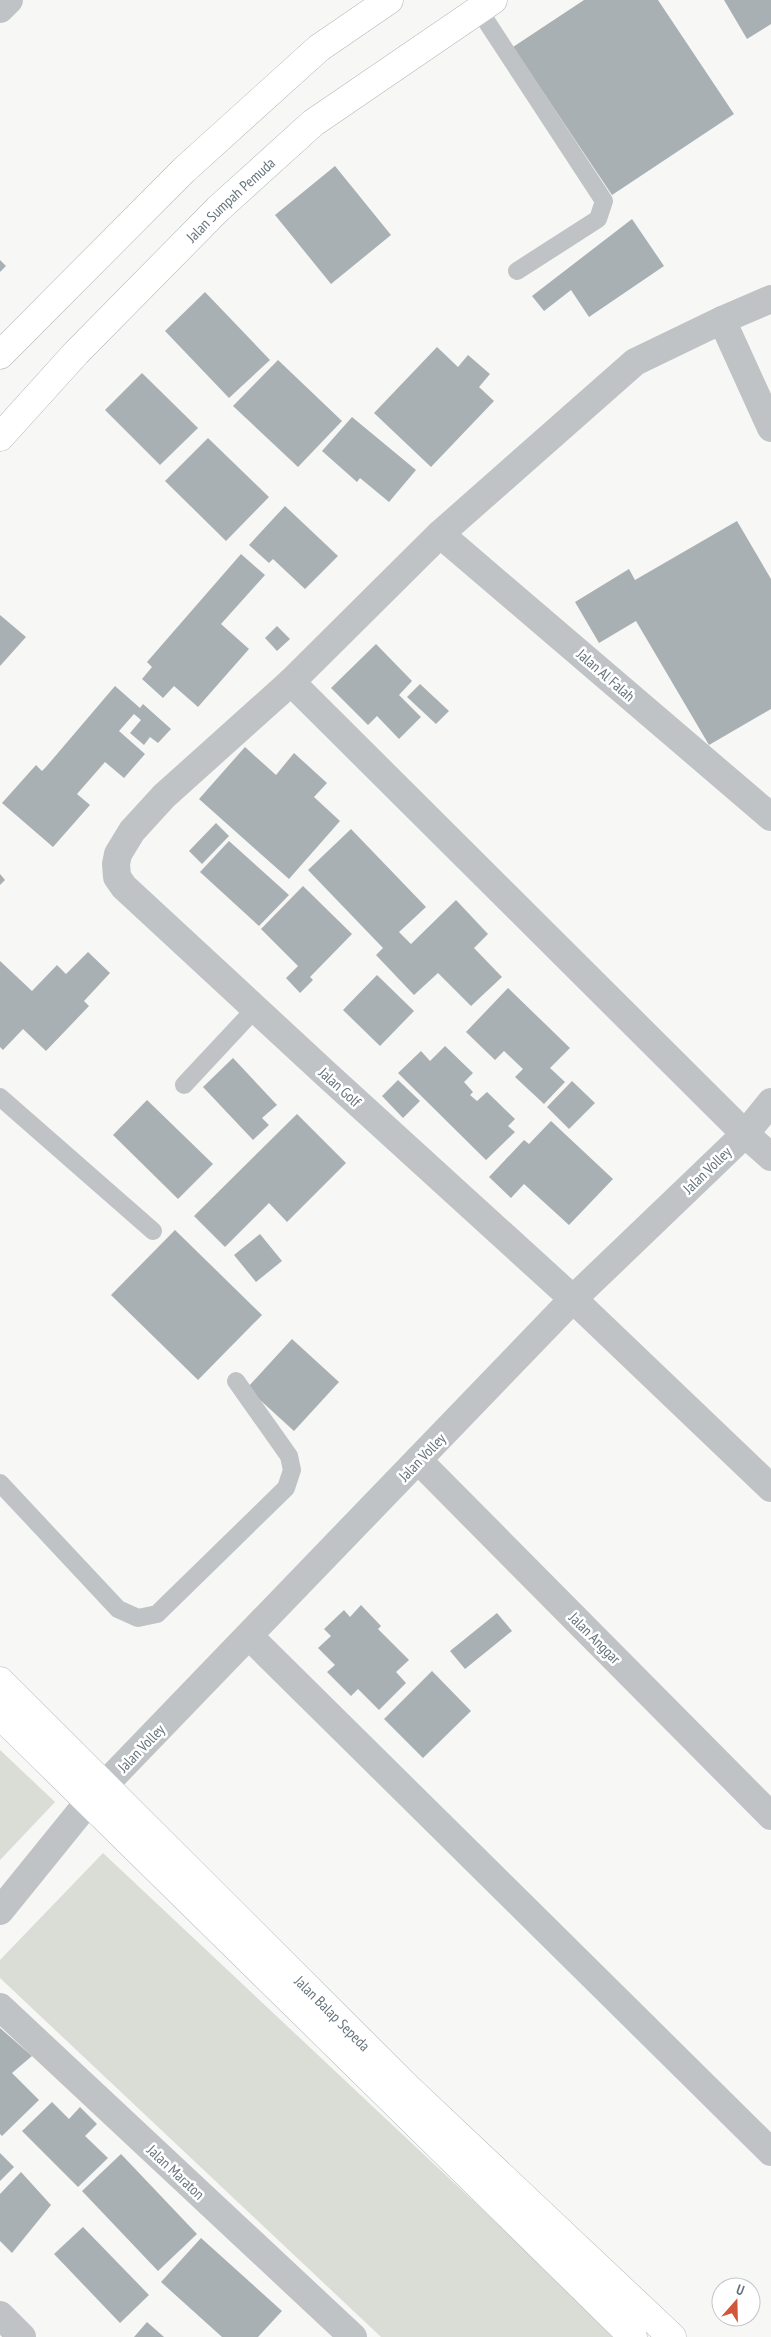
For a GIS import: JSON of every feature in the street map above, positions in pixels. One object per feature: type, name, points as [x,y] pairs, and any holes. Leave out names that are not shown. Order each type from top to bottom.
[{"type":"main road","points":[[0,355],[184,170],[319,48],[389,0]]},
{"type":"main road","name":"Jalan Sumpah Pemuda","points":[[0,437],[76,353],[218,209],[313,123],[486,5]]},
{"type":"main road","name":"Jalan Balap Sepeda","points":[[0,1681],[97,1793],[633,2337]]},
{"type":"main road","name":"Jalan Balap Sepeda","points":[[0,1716],[97,1793],[672,2337]]},
{"type":"street","points":[[0,9],[8,0]]},
{"type":"street","points":[[771,299],[722,320],[635,362],[440,534],[291,682],[755,1128],[771,1157]]},
{"type":"street","points":[[722,320],[771,428]]},
{"type":"street","name":"Jalan Al Falah","points":[[440,534],[771,817]]},
{"type":"street","name":"Jalan Golf","points":[[291,682],[164,796],[132,831],[118,854],[115,868],[117,877],[124,887],[255,1009],[574,1298],[771,1488]]},
{"type":"street","name":"Jalan Volley","points":[[0,1911],[97,1793],[574,1298],[755,1128],[771,1102]]},
{"type":"street","name":"Jalan Anggar","points":[[418,1460],[771,1816]]},
{"type":"street","points":[[249,1636],[771,2152]]},
{"type":"street","name":"Jalan Maraton","points":[[0,2007],[353,2337]]},
{"type":"street","points":[[0,2316],[22,2337]]},
{"type":"lane","points":[[486,5],[604,201],[598,219],[517,271]]},
{"type":"lane","points":[[184,1085],[255,1009]]},
{"type":"lane","points":[[0,1097],[153,1231]]},
{"type":"lane","points":[[0,1483],[118,1609],[138,1618],[157,1614],[286,1488],[292,1470],[289,1456],[236,1381]]},
{"type":"shaded area","points":[[0,1750],[55,1802],[0,1860]]},
{"type":"shaded area","points":[[103,1853],[618,2337],[381,2337],[0,1978],[0,1960]]},
{"type":"building","points":[[584,0],[658,0],[734,114],[612,195],[513,47]]},
{"type":"building","points":[[724,0],[771,0],[771,24],[747,39]]},
{"type":"building","points":[[335,166],[391,235],[331,284],[275,215]]},
{"type":"building","points":[[632,219],[664,266],[589,317],[571,290],[544,311],[532,296]]},
{"type":"building","points":[[0,260],[6,266],[0,272]]},
{"type":"building","points":[[205,292],[270,360],[229,398],[165,331]]},
{"type":"building","points":[[437,347],[458,367],[468,355],[490,374],[479,387],[494,401],[431,467],[374,413]]},
{"type":"building","points":[[278,360],[342,421],[298,467],[233,406]]},
{"type":"building","points":[[142,373],[198,428],[160,465],[105,410]]},
{"type":"building","points":[[352,417],[416,470],[389,502],[360,478],[357,482],[322,451]]},
{"type":"building","points":[[208,438],[269,497],[226,541],[165,481]]},
{"type":"building","points":[[285,506],[338,556],[305,589],[273,559],[269,563],[249,545]]},
{"type":"building","points":[[737,521],[771,579],[771,709],[709,745],[636,621],[599,643],[575,602],[629,569],[635,580]]},
{"type":"building","points":[[241,554],[265,575],[221,624],[249,649],[198,707],[174,686],[163,698],[142,679],[152,667],[147,662]]},
{"type":"building","points":[[0,615],[26,637],[0,666]]},
{"type":"building","points":[[277,626],[290,639],[277,651],[265,638]]},
{"type":"building","points":[[376,644],[412,681],[399,695],[421,717],[399,739],[377,716],[368,725],[331,688]]},
{"type":"building","points":[[420,684],[449,711],[436,724],[407,697]]},
{"type":"building","points":[[115,686],[140,708],[143,704],[171,729],[158,743],[150,737],[144,745],[130,733],[141,720],[134,714],[119,731],[145,754],[124,778],[105,762],[77,794],[90,805],[53,847],[2,803],[36,765],[42,771],[46,767]]},
{"type":"building","points":[[245,747],[276,775],[294,753],[327,783],[314,797],[340,821],[289,879],[199,799]]},
{"type":"building","points":[[216,823],[229,836],[202,864],[189,851]]},
{"type":"building","points":[[351,829],[426,907],[399,932],[411,944],[456,900],[488,934],[474,948],[502,977],[471,1006],[438,973],[414,995],[376,955],[383,948],[308,870]]},
{"type":"building","points":[[229,841],[289,895],[259,926],[200,872]]},
{"type":"building","points":[[0,874],[5,880],[0,885]]},
{"type":"building","points":[[303,886],[352,934],[310,977],[313,980],[300,993],[286,978],[298,966],[261,929]]},
{"type":"building","points":[[88,952],[110,973],[84,1001],[89,1006],[46,1051],[23,1029],[3,1050],[0,1047],[0,961],[32,991],[57,965],[66,974]]},
{"type":"building","points":[[377,975],[414,1011],[380,1046],[343,1010]]},
{"type":"building","points":[[508,988],[570,1048],[550,1068],[565,1082],[544,1104],[515,1077],[523,1069],[504,1051],[495,1060],[466,1032]]},
{"type":"building","points":[[445,1046],[473,1073],[464,1082],[473,1092],[470,1095],[477,1101],[487,1092],[515,1119],[508,1126],[515,1132],[486,1160],[398,1073],[421,1051],[430,1061]]},
{"type":"building","points":[[233,1058],[277,1105],[262,1118],[269,1125],[253,1140],[203,1087]]},
{"type":"building","points":[[398,1080],[420,1101],[403,1118],[382,1096]]},
{"type":"building","points":[[572,1081],[595,1103],[569,1129],[547,1107]]},
{"type":"building","points":[[147,1100],[213,1164],[178,1199],[113,1135]]},
{"type":"building","points":[[297,1114],[346,1163],[287,1222],[269,1203],[225,1247],[194,1216]]},
{"type":"building","points":[[551,1121],[613,1179],[569,1225],[524,1184],[511,1198],[489,1177],[524,1140],[529,1144]]},
{"type":"building","points":[[175,1230],[262,1315],[198,1380],[111,1295]]},
{"type":"building","points":[[260,1234],[282,1261],[256,1282],[234,1255]]},
{"type":"building","points":[[292,1339],[339,1382],[294,1431],[247,1388]]},
{"type":"building","points":[[361,1605],[381,1626],[378,1629],[409,1660],[396,1672],[406,1683],[379,1710],[358,1689],[351,1696],[327,1672],[335,1665],[318,1648],[331,1636],[324,1629],[344,1610],[350,1617]]},
{"type":"building","points":[[497,1613],[512,1631],[465,1669],[450,1651]]},
{"type":"building","points":[[432,1671],[471,1711],[423,1758],[384,1719]]},
{"type":"building","points":[[0,2028],[32,2056],[12,2073],[39,2100],[2,2136],[0,2134]]},
{"type":"building","points":[[52,2102],[69,2119],[80,2107],[97,2124],[85,2136],[108,2158],[78,2187],[22,2131]]},
{"type":"building","points":[[0,2153],[14,2167],[0,2181]]},
{"type":"building","points":[[121,2154],[197,2234],[158,2271],[82,2191]]},
{"type":"building","points":[[21,2172],[51,2205],[12,2253],[0,2241],[0,2194]]},
{"type":"building","points":[[83,2227],[149,2295],[120,2323],[54,2254]]},
{"type":"building","points":[[201,2238],[282,2311],[258,2337],[222,2337],[161,2282]]},
{"type":"building","points":[[147,2322],[164,2337],[134,2337]]}]
